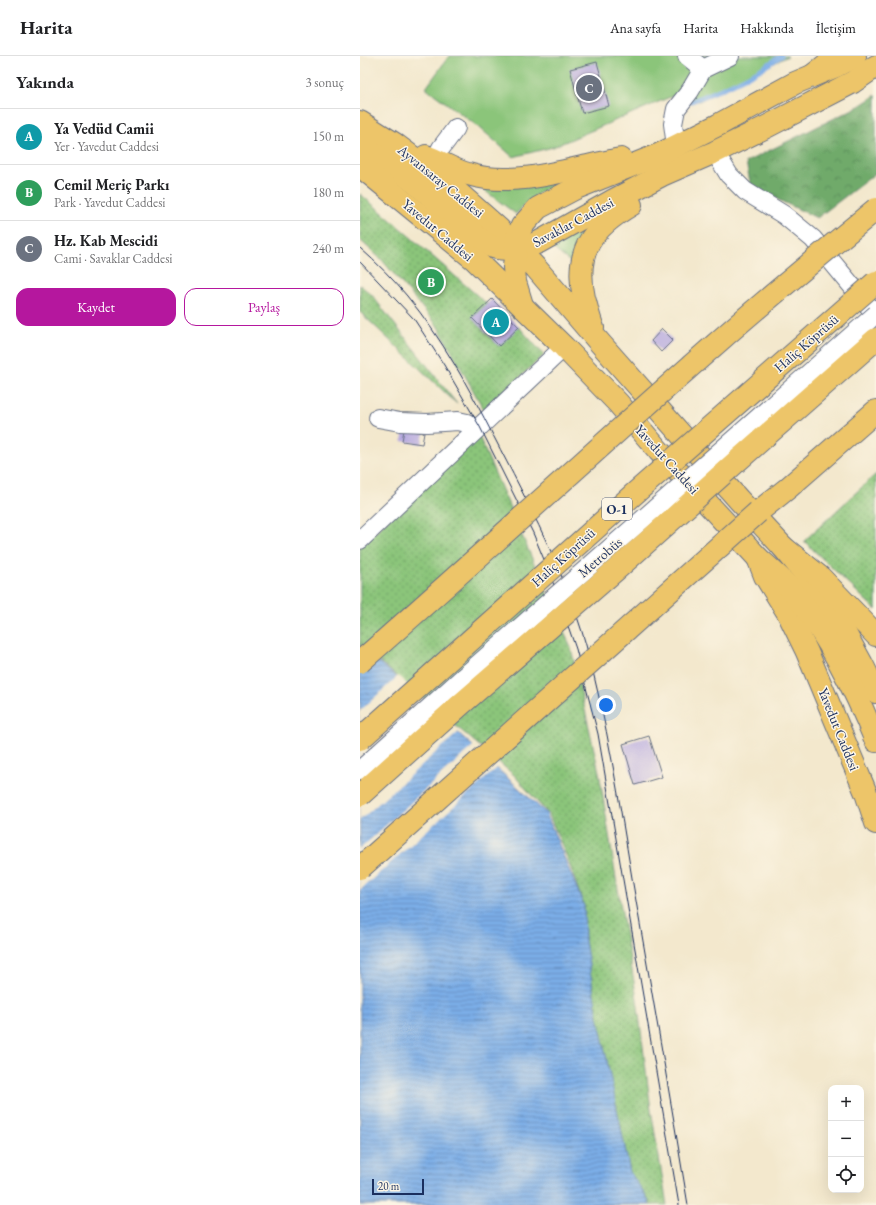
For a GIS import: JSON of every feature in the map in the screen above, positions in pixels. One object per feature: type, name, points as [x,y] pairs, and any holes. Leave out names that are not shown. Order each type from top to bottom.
[{"type":"main road","points":[[812,76],[837,56]]},
{"type":"main road","name":"Savaklar Caddesi","points":[[855,56],[836,66],[795,83],[667,150],[576,188],[538,208],[519,230],[517,247],[528,246],[539,242],[656,178],[716,152],[853,82],[876,66]]},
{"type":"main road","name":"Ayvansaray Caddesi","points":[[360,122],[395,144],[446,182],[517,247]]},
{"type":"main road","points":[[395,144],[468,174],[501,180],[547,174],[667,150]]},
{"type":"main road","points":[[360,145],[378,155],[402,173],[487,244],[505,250],[517,247],[514,267],[515,282],[522,306]]},
{"type":"main road","points":[[600,343],[587,308],[581,277],[582,261],[591,240],[607,221],[624,209],[716,152]]},
{"type":"main road","name":"Yavedut Caddesi","points":[[360,166],[474,259],[564,347],[618,403],[659,451],[758,558],[765,576],[788,614],[808,652],[863,787],[876,823]]},
{"type":"main road","points":[[360,662],[718,342],[876,209]]},
{"type":"main road","name":"Yavedut Caddesi","points":[[517,247],[739,500],[783,547],[812,582],[833,611],[876,692]]},
{"type":"main road","name":"Haliç Köprüsü","points":[[360,739],[634,494],[876,282]]},
{"type":"main road","points":[[360,795],[876,339]]},
{"type":"main road","points":[[360,868],[758,512],[788,488],[876,411]]},
{"type":"main road","points":[[783,547],[820,577],[876,635]]},
{"type":"main road","points":[[758,558],[777,574],[798,598],[817,624],[851,683],[876,742]]},
{"type":"lane","points":[[687,56],[703,69]]},
{"type":"lane","points":[[667,150],[676,109],[690,91],[703,69],[730,56]]},
{"type":"lane","points":[[435,160],[441,148],[456,128]]},
{"type":"lane","points":[[716,152],[729,175],[745,191],[784,215],[813,239],[876,314]]},
{"type":"lane","name":"Metrobüs","points":[[360,770],[460,680],[876,314]]},
{"type":"lane","points":[[360,540],[564,347]]},
{"type":"lane","points":[[378,418],[414,423],[458,421],[467,423],[475,431]]},
{"type":"green space","points":[[449,56],[788,56],[699,101],[675,95],[553,147],[513,157],[480,128],[426,88]]},
{"type":"green space","points":[[876,95],[876,173],[817,218],[751,187],[746,162],[859,106]]},
{"type":"green space","points":[[568,179],[545,189],[527,202],[516,214],[484,190],[485,187]]},
{"type":"green space","points":[[360,194],[487,304],[472,318],[499,346],[519,327],[544,355],[484,410],[437,325],[382,260],[360,240]]},
{"type":"green space","points":[[590,226],[574,265],[550,246]]},
{"type":"green space","points":[[360,285],[371,294],[457,404],[360,312]]},
{"type":"green space","points":[[477,432],[571,648],[599,772],[637,999],[651,1110],[667,1205],[650,1205],[648,1199],[630,1172],[598,1017],[589,965],[585,941],[584,906],[568,860],[549,815],[514,775],[360,645],[360,547]]},
{"type":"green space","points":[[876,474],[876,610],[804,541]]},
{"type":"water","points":[[360,647],[405,684],[546,813],[584,906],[585,941],[589,965],[598,1017],[630,1172],[648,1199],[650,1205],[360,1205]]},
{"type":"pier","points":[[398,676],[460,731],[360,820],[360,711]]},
{"type":"pier","points":[[474,745],[498,767],[360,890],[360,849]]},
{"type":"building","points":[[597,62],[609,106],[582,113],[570,69]]},
{"type":"building","points":[[492,299],[519,327],[499,346],[472,318]]},
{"type":"building","points":[[662,329],[673,340],[661,352],[651,341]]},
{"type":"building","points":[[404,430],[424,433],[422,444],[402,441]]},
{"type":"building","points":[[649,736],[662,777],[635,785],[623,744]]},
{"type":"waterway","points":[[689,102],[736,82],[781,56]]},
{"type":"tram line","points":[[360,248],[385,271],[420,312],[465,382],[533,513],[568,591],[586,645],[612,761],[688,1205]]},
{"type":"tram line","points":[[360,262],[414,319],[444,365],[480,427],[533,533],[550,574],[576,649],[598,734],[679,1205]]},
{"type":"place","name":"Hz. Kab Mescidi","points":[[589,88]]},
{"type":"place","name":"Cemil Meriç Parkı","points":[[431,282]]},
{"type":"place","name":"Ya Vedüd Camii","points":[[496,322]]}]
